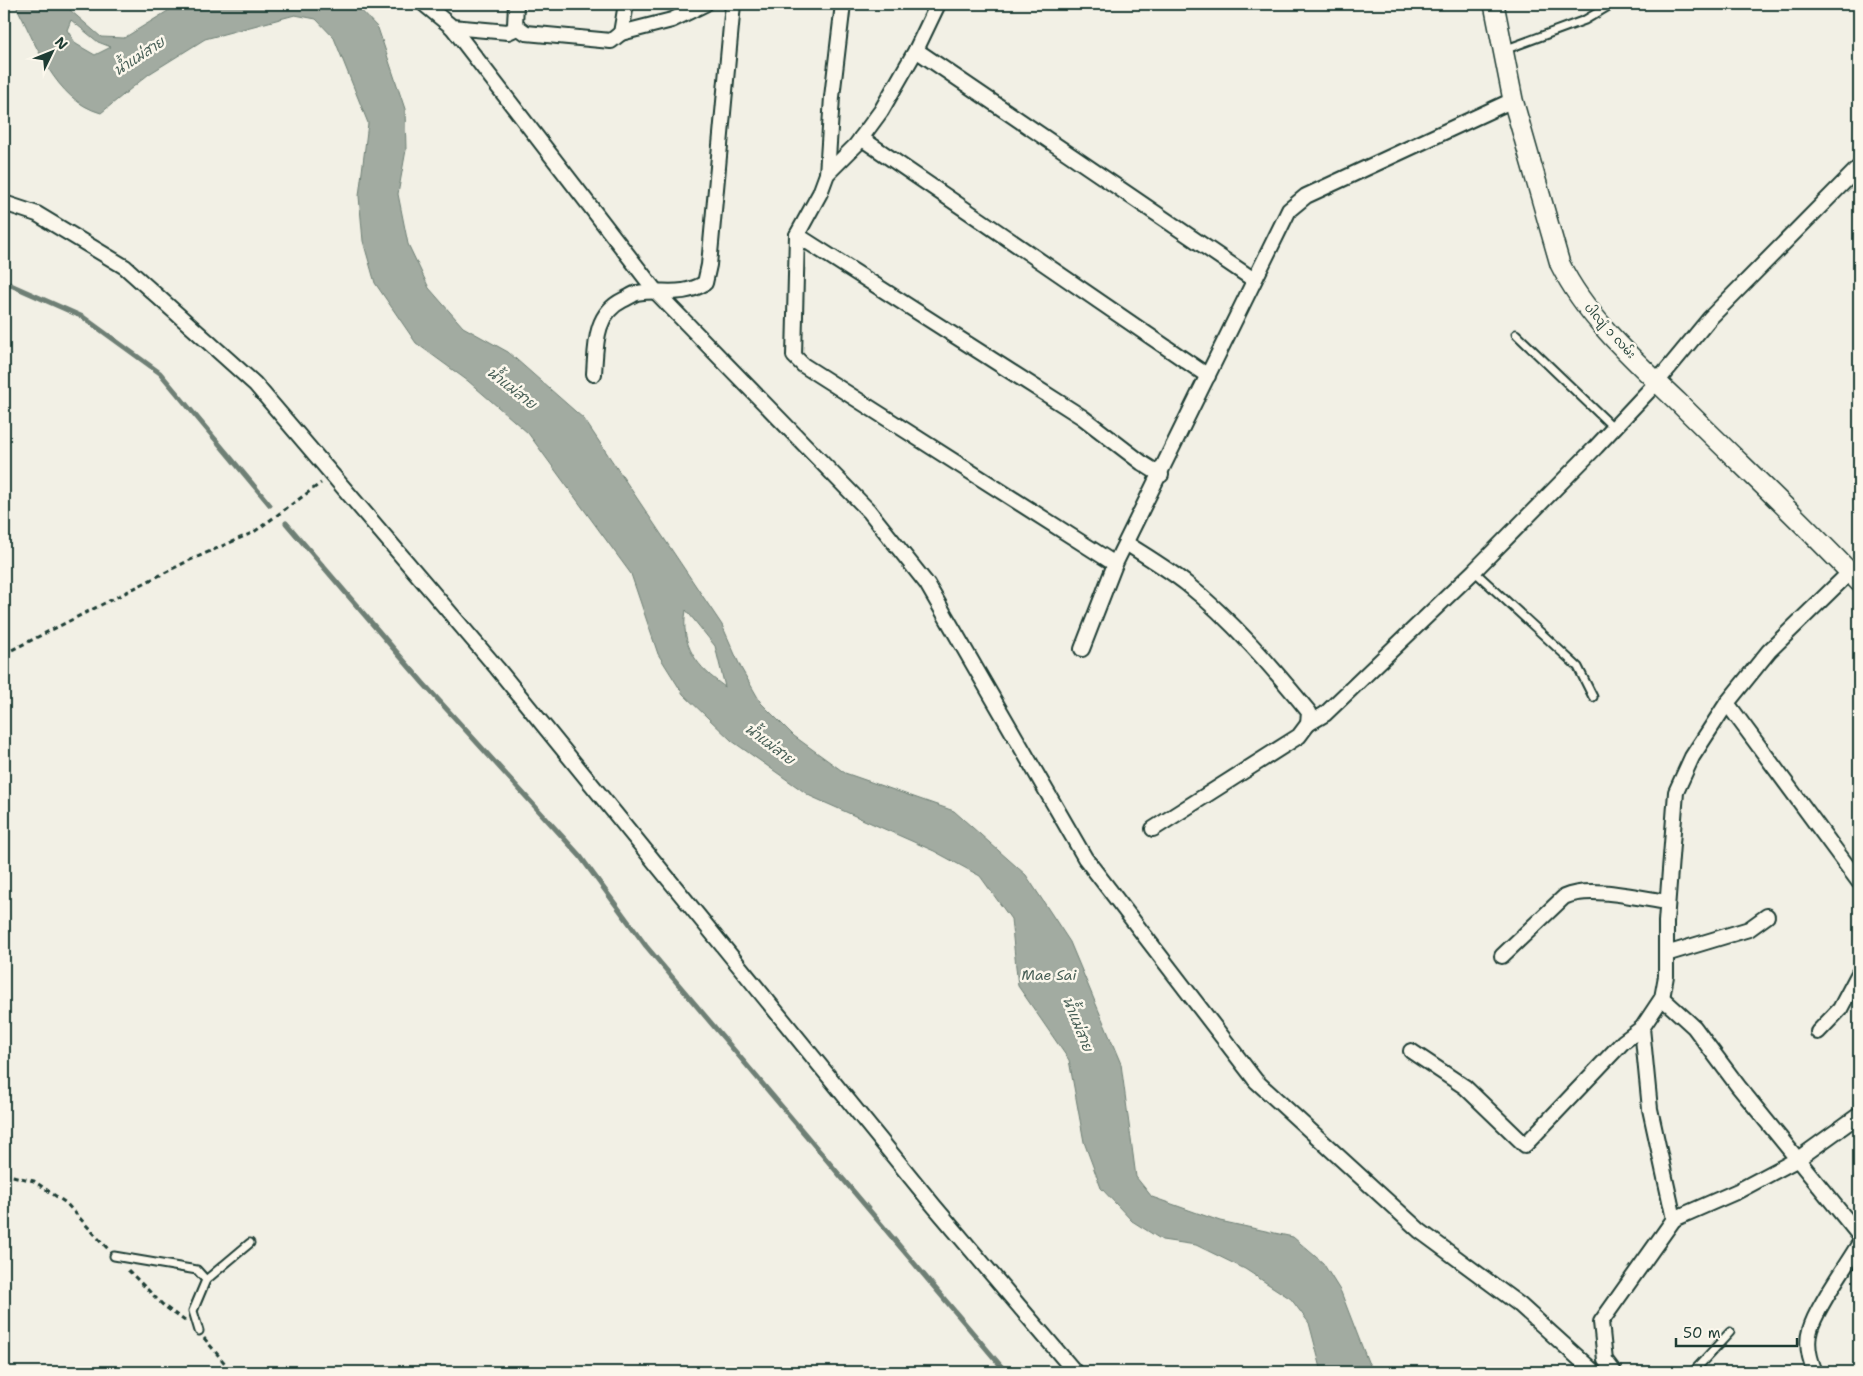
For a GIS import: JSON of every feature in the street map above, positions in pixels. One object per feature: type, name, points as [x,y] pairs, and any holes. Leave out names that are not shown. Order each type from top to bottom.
[{"type":"street","points":[[424,4],[452,27],[657,293],[869,511],[928,584],[1085,858],[1256,1081],[1420,1231],[1520,1305],[1594,1372]]},
{"type":"street","points":[[516,4],[514,20],[517,28],[526,33],[611,41],[621,33],[672,20],[705,4]]},
{"type":"street","points":[[621,33],[626,4]]},
{"type":"street","points":[[594,374],[597,332],[606,313],[616,304],[637,293],[681,292],[694,289],[705,283],[710,256],[733,4]]},
{"type":"street","points":[[843,4],[832,97],[827,174],[820,193],[797,235],[794,356],[803,365],[1115,564]]},
{"type":"street","points":[[827,174],[861,138],[881,111],[916,50],[938,4]]},
{"type":"street","name":"ပါလျံ ၁ လမ်း","points":[[1494,4],[1513,100],[1560,264],[1572,288],[1656,382],[1855,577]]},
{"type":"street","points":[[452,27],[508,32],[517,28]]},
{"type":"street","points":[[916,50],[1254,280]]},
{"type":"street","points":[[1082,649],[1115,564],[1161,474],[1289,210],[1306,196],[1513,100]]},
{"type":"street","points":[[861,138],[1208,376]]},
{"type":"street","points":[[1152,828],[1299,736],[1308,724],[1325,714],[1474,571],[1614,428],[1710,318],[1859,167]]},
{"type":"street","points":[[4,203],[37,214],[125,267],[255,384],[503,676],[934,1206],[1075,1372]]},
{"type":"street","points":[[797,235],[1082,417],[1142,463],[1161,474]]},
{"type":"street","points":[[1126,543],[1186,583],[1218,612],[1309,712],[1308,724]]},
{"type":"street","points":[[1411,1051],[1465,1087],[1525,1145],[1623,1042],[1642,1028],[1662,998],[1666,976],[1667,902],[1676,792],[1692,757],[1727,703],[1770,651],[1855,577]]},
{"type":"street","points":[[1727,703],[1859,882]]},
{"type":"street","points":[[1502,956],[1564,897],[1573,892],[1667,902]]},
{"type":"street","points":[[1666,954],[1749,929],[1767,916]]},
{"type":"street","points":[[1818,1032],[1840,1009],[1859,973]]},
{"type":"street","points":[[1662,998],[1694,1027],[1738,1086],[1859,1235]]},
{"type":"street","points":[[1642,1028],[1650,1109],[1674,1219]]},
{"type":"street","points":[[1614,1372],[1605,1360],[1601,1322],[1674,1219],[1738,1191],[1798,1160],[1859,1115]]},
{"type":"street","points":[[1815,1372],[1809,1358],[1809,1331],[1816,1315],[1859,1244]]},
{"type":"lane","points":[[1503,50],[1585,20],[1610,4]]},
{"type":"lane","points":[[1516,334],[1614,428]]},
{"type":"lane","points":[[1474,571],[1578,667],[1592,696]]},
{"type":"lane","points":[[199,1331],[193,1311],[206,1280],[250,1243]]},
{"type":"lane","points":[[114,1256],[198,1270],[206,1280]]},
{"type":"lane","points":[[1692,1372],[1730,1332]]},
{"type":"path","points":[[4,654],[188,561],[254,532],[332,474]]},
{"type":"path","points":[[4,1174],[34,1181],[66,1203],[114,1256],[164,1306],[199,1331],[232,1372]]},
{"type":"water","name":"Mae Sai","points":[[15,4],[66,4],[70,10],[101,37],[124,38],[179,4],[355,4],[378,28],[405,109],[406,150],[398,194],[408,244],[429,288],[463,327],[508,352],[584,419],[722,625],[741,668],[761,703],[794,736],[845,773],[954,811],[1026,875],[1070,942],[1121,1064],[1136,1177],[1152,1197],[1220,1221],[1293,1237],[1323,1263],[1341,1292],[1368,1362],[1375,1372],[1322,1372],[1309,1323],[1291,1299],[1245,1269],[1196,1245],[1162,1240],[1132,1221],[1101,1188],[1084,1142],[1069,1060],[1018,986],[1011,919],[980,876],[934,851],[810,796],[732,741],[683,694],[658,654],[631,574],[528,433],[468,381],[416,343],[375,283],[363,241],[359,196],[368,123],[334,38],[316,19],[295,15],[205,39],[149,74],[101,113],[85,106],[71,96],[59,83],[39,52]],"holes":[[[71,20],[98,42],[111,47],[95,55],[76,44],[67,30]],[[686,610],[715,646],[725,687],[706,672],[688,645],[685,623]]]},
{"type":"waterway","points":[[4,282],[83,317],[160,373],[270,505]]},
{"type":"waterway","points":[[286,523],[423,683],[580,856],[646,946],[1006,1372]]},
{"type":"water label","name":"น้ำแม่สาย","points":[[139,56]]},
{"type":"water label","name":"น้ำแม่สาย","points":[[512,388]]},
{"type":"water label","name":"น้ำแม่สาย","points":[[770,744]]},
{"type":"water label","name":"น้ำแม่สาย","points":[[1078,1024]]}]
